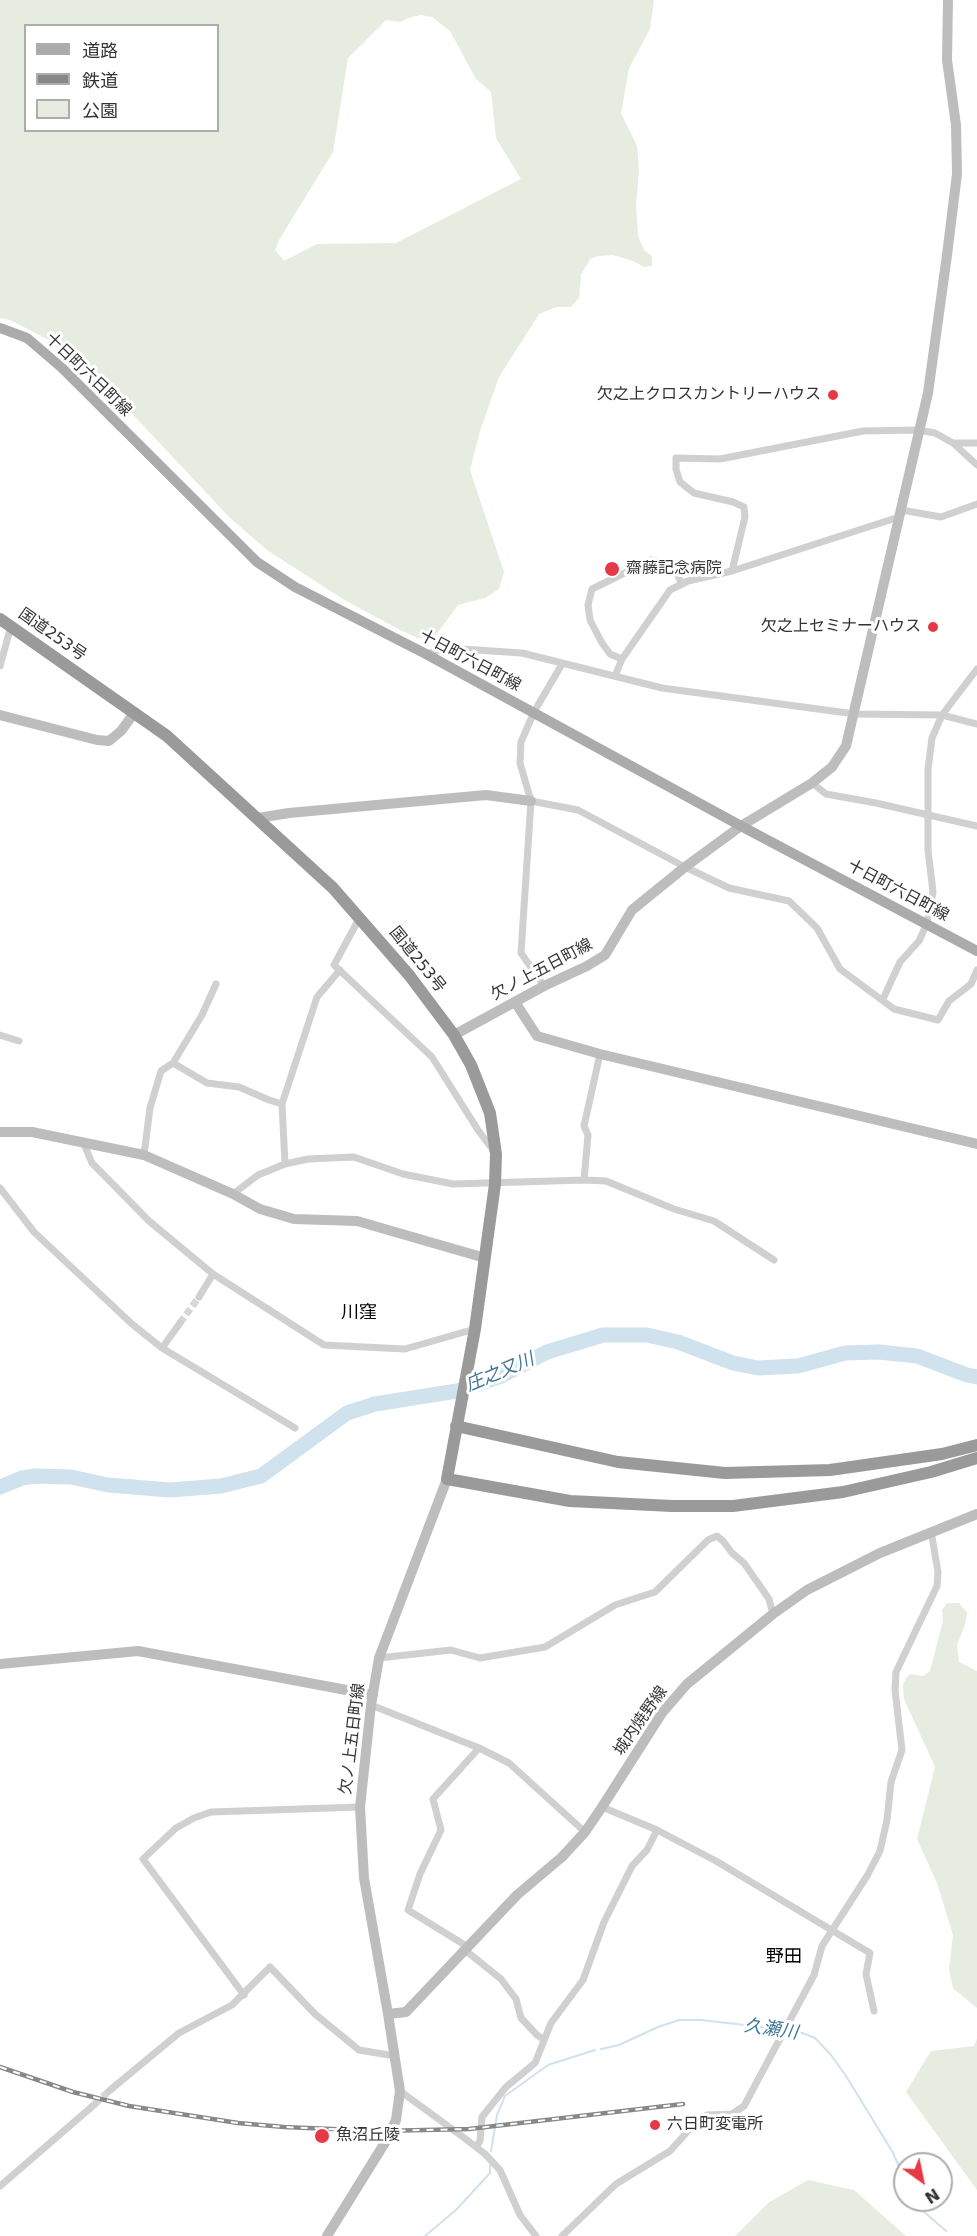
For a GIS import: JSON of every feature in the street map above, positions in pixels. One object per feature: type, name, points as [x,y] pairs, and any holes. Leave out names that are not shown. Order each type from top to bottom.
[{"type":"highway","name":"国道253号","points":[[0,619],[135,712],[197,761],[333,888],[409,975],[454,1035],[471,1065],[490,1113],[496,1154],[495,1184],[475,1329],[447,1479]]},
{"type":"highway","points":[[456,1426],[618,1462],[725,1473],[830,1470],[942,1454],[977,1445]]},
{"type":"highway","points":[[447,1479],[570,1501],[672,1506],[733,1506],[843,1492],[932,1472],[977,1458]]},
{"type":"main road","name":"十日町六日町線","points":[[0,328],[27,338],[60,367],[257,562],[295,587],[426,654],[741,826],[977,951]]},
{"type":"street","name":"欠ノ上五日町線","points":[[454,1035],[605,955],[632,910],[741,826],[812,783],[832,767],[846,746],[928,393],[957,174],[956,125],[946,60],[948,0]]},
{"type":"street","points":[[732,571],[745,517],[744,507],[733,502],[694,493],[680,482],[676,469],[676,458],[720,459],[863,430],[918,430],[935,433],[953,443],[977,465]]},
{"type":"street","points":[[953,443],[977,443]]},
{"type":"street","points":[[615,676],[622,659],[670,590],[682,584],[732,571],[900,513],[941,517],[977,504]]},
{"type":"street","points":[[622,659],[610,654],[590,620],[588,605],[592,590],[651,560],[661,562],[675,570],[682,584]]},
{"type":"street","points":[[0,666],[11,626]]},
{"type":"street","points":[[426,654],[447,648],[522,653],[662,688],[855,714],[942,715],[977,724]]},
{"type":"street","points":[[544,986],[520,953],[531,801],[520,763],[521,742],[534,712],[562,664]]},
{"type":"street","points":[[884,999],[900,962],[919,941],[927,923],[933,892],[928,850],[928,769],[932,738],[942,715],[977,669]]},
{"type":"street","points":[[0,715],[97,740],[110,741],[121,731],[135,712]]},
{"type":"street","points":[[812,783],[826,794],[977,826]]},
{"type":"street","points":[[258,818],[289,813],[486,795],[578,810],[729,888],[789,901],[817,928],[840,969],[884,999],[894,1009],[938,1020],[949,1001],[971,984],[977,970]]},
{"type":"street","points":[[360,917],[334,965],[432,1057],[478,1130],[496,1154]]},
{"type":"street","points":[[285,1164],[282,1104],[317,997],[340,970]]},
{"type":"street","points":[[144,1155],[150,1108],[161,1071],[173,1063],[202,1015],[216,984]]},
{"type":"street","points":[[515,1002],[537,1036],[600,1054],[977,1144]]},
{"type":"street","points":[[0,1035],[19,1041]]},
{"type":"street","points":[[584,1180],[588,1135],[584,1126],[600,1054]]},
{"type":"street","points":[[173,1063],[207,1083],[239,1087],[282,1104]]},
{"type":"street","points":[[0,1132],[32,1132],[144,1155],[233,1194],[260,1209],[294,1219],[357,1221],[485,1258]]},
{"type":"street","points":[[83,1142],[92,1163],[149,1221],[213,1274],[324,1345],[405,1348],[475,1329]]},
{"type":"street","points":[[233,1194],[258,1175],[285,1164],[308,1159],[354,1157],[403,1174],[443,1182],[495,1184],[606,1181],[674,1209],[714,1221],[774,1260]]},
{"type":"street","points":[[0,1188],[34,1232],[132,1324],[162,1348],[295,1428]]},
{"type":"street","points":[[199,1297],[213,1274]]},
{"type":"street","points":[[162,1348],[180,1323]]},
{"type":"street","name":"欠ノ上五日町線","points":[[327,2236],[386,2141],[396,2120],[400,2091],[364,1878],[360,1844],[360,1807],[379,1658],[447,1479]]},
{"type":"street","name":"城内焼野線","points":[[388,2014],[406,2012],[517,1895],[562,1857],[585,1832],[670,1701],[687,1684],[773,1614],[807,1590],[834,1575],[931,1531],[977,1514]]},
{"type":"street","points":[[562,2236],[616,2184],[670,2151],[697,2121],[707,2115],[732,2114],[744,2106],[814,1975],[822,1946],[867,1876],[880,1851],[887,1820],[891,1782],[902,1750],[895,1690],[896,1672],[937,1586],[938,1572],[931,1531]]},
{"type":"street","points":[[379,1658],[451,1650],[480,1659],[545,1647],[615,1605],[654,1592],[708,1540],[717,1536],[744,1563],[769,1599],[773,1614]]},
{"type":"street","points":[[0,1664],[138,1651],[372,1700],[509,1763],[585,1832]]},
{"type":"street","points":[[479,1748],[433,1799],[441,1830],[420,1874],[408,1910],[467,1948],[501,1979],[516,1999],[521,2018],[544,2040]]},
{"type":"street","points":[[244,1995],[143,1859],[176,1828],[211,1812],[360,1807]]},
{"type":"street","points":[[602,1807],[657,1830],[716,1861],[870,1953],[866,1974],[874,2011]]},
{"type":"street","points":[[476,2147],[480,2141],[482,2117],[506,2087],[535,2063],[551,2023],[583,1980],[604,1922],[632,1866],[647,1850],[657,1830]]},
{"type":"street","points":[[109,2091],[179,2032],[232,2005],[270,1967],[315,2014],[358,2050],[395,2056]]},
{"type":"street","points":[[400,2091],[476,2147],[500,2170],[520,2215],[536,2236]]},
{"type":"street","points":[[0,2186],[95,2104]]},
{"type":"green space","points":[[0,0],[654,0],[650,29],[629,68],[621,113],[637,146],[638,236],[644,250],[652,256],[652,266],[644,267],[613,255],[590,259],[581,275],[579,298],[571,307],[556,307],[539,314],[499,377],[480,431],[470,470],[504,572],[499,589],[485,598],[458,605],[436,635],[418,638],[398,629],[343,599],[267,550],[230,518],[120,401],[49,340],[10,320],[0,318]],"holes":[[[421,15],[432,17],[450,31],[476,79],[491,92],[496,138],[521,179],[396,243],[317,244],[284,261],[275,250],[279,240],[333,152],[348,58],[386,20],[400,22]]]},
{"type":"green space","points":[[947,1603],[959,1603],[967,1613],[957,1645],[959,1662],[977,1671],[977,2008],[953,1988],[949,1970],[953,1935],[937,1883],[917,1839],[935,1767],[904,1699],[903,1685],[906,1678],[910,1674],[923,1676],[930,1671],[943,1621],[942,1610]]},
{"type":"green space","points":[[977,2039],[977,2190],[953,2157],[953,2152],[949,2152],[906,2092],[931,2051],[974,2046]]},
{"type":"green space","points":[[808,2180],[854,2190],[906,2236],[735,2236],[768,2203]]},
{"type":"waterway","name":"庄之又川","points":[[0,1487],[22,1478],[35,1476],[71,1477],[108,1485],[170,1490],[221,1486],[261,1476],[347,1413],[375,1404],[457,1391],[499,1377],[547,1352],[603,1335],[647,1335],[678,1342],[733,1363],[758,1368],[798,1366],[845,1353],[879,1352],[917,1356],[977,1377]]},
{"type":"waterway","name":"久瀬川","points":[[601,2049],[619,2045],[679,2020],[701,2020],[797,2031],[815,2038],[831,2055],[893,2153]]},
{"type":"waterway","name":"久瀬川","points":[[491,2151],[497,2115],[505,2096],[548,2065],[595,2050]]},
{"type":"waterway","name":"久瀬川","points":[[425,2236],[456,2210],[490,2173],[490,2165]]},
{"type":"waterway","name":"久瀬川","points":[[924,2212],[946,2231]]},
{"type":"tunnel","points":[[180,1323],[199,1297]]},
{"type":"tunnel","points":[[95,2104],[109,2091]]},
{"type":"railway","points":[[0,2067],[73,2092],[129,2106],[238,2123],[284,2127],[379,2131],[469,2129],[683,2104]]},
{"type":"place","name":"欠之上クロスカントリーハウス","points":[[833,395]]},
{"type":"place","name":"齋藤記念病院","points":[[612,569]]},
{"type":"place","name":"欠之上セミナーハウス","points":[[933,627]]},
{"type":"place","name":"六日町変電所","points":[[655,2125]]},
{"type":"place","name":"魚沼丘陵","points":[[322,2136]]},
{"type":"district","name":"川窪","points":[[359,1313]]},
{"type":"district","name":"野田","points":[[784,1957]]}]
